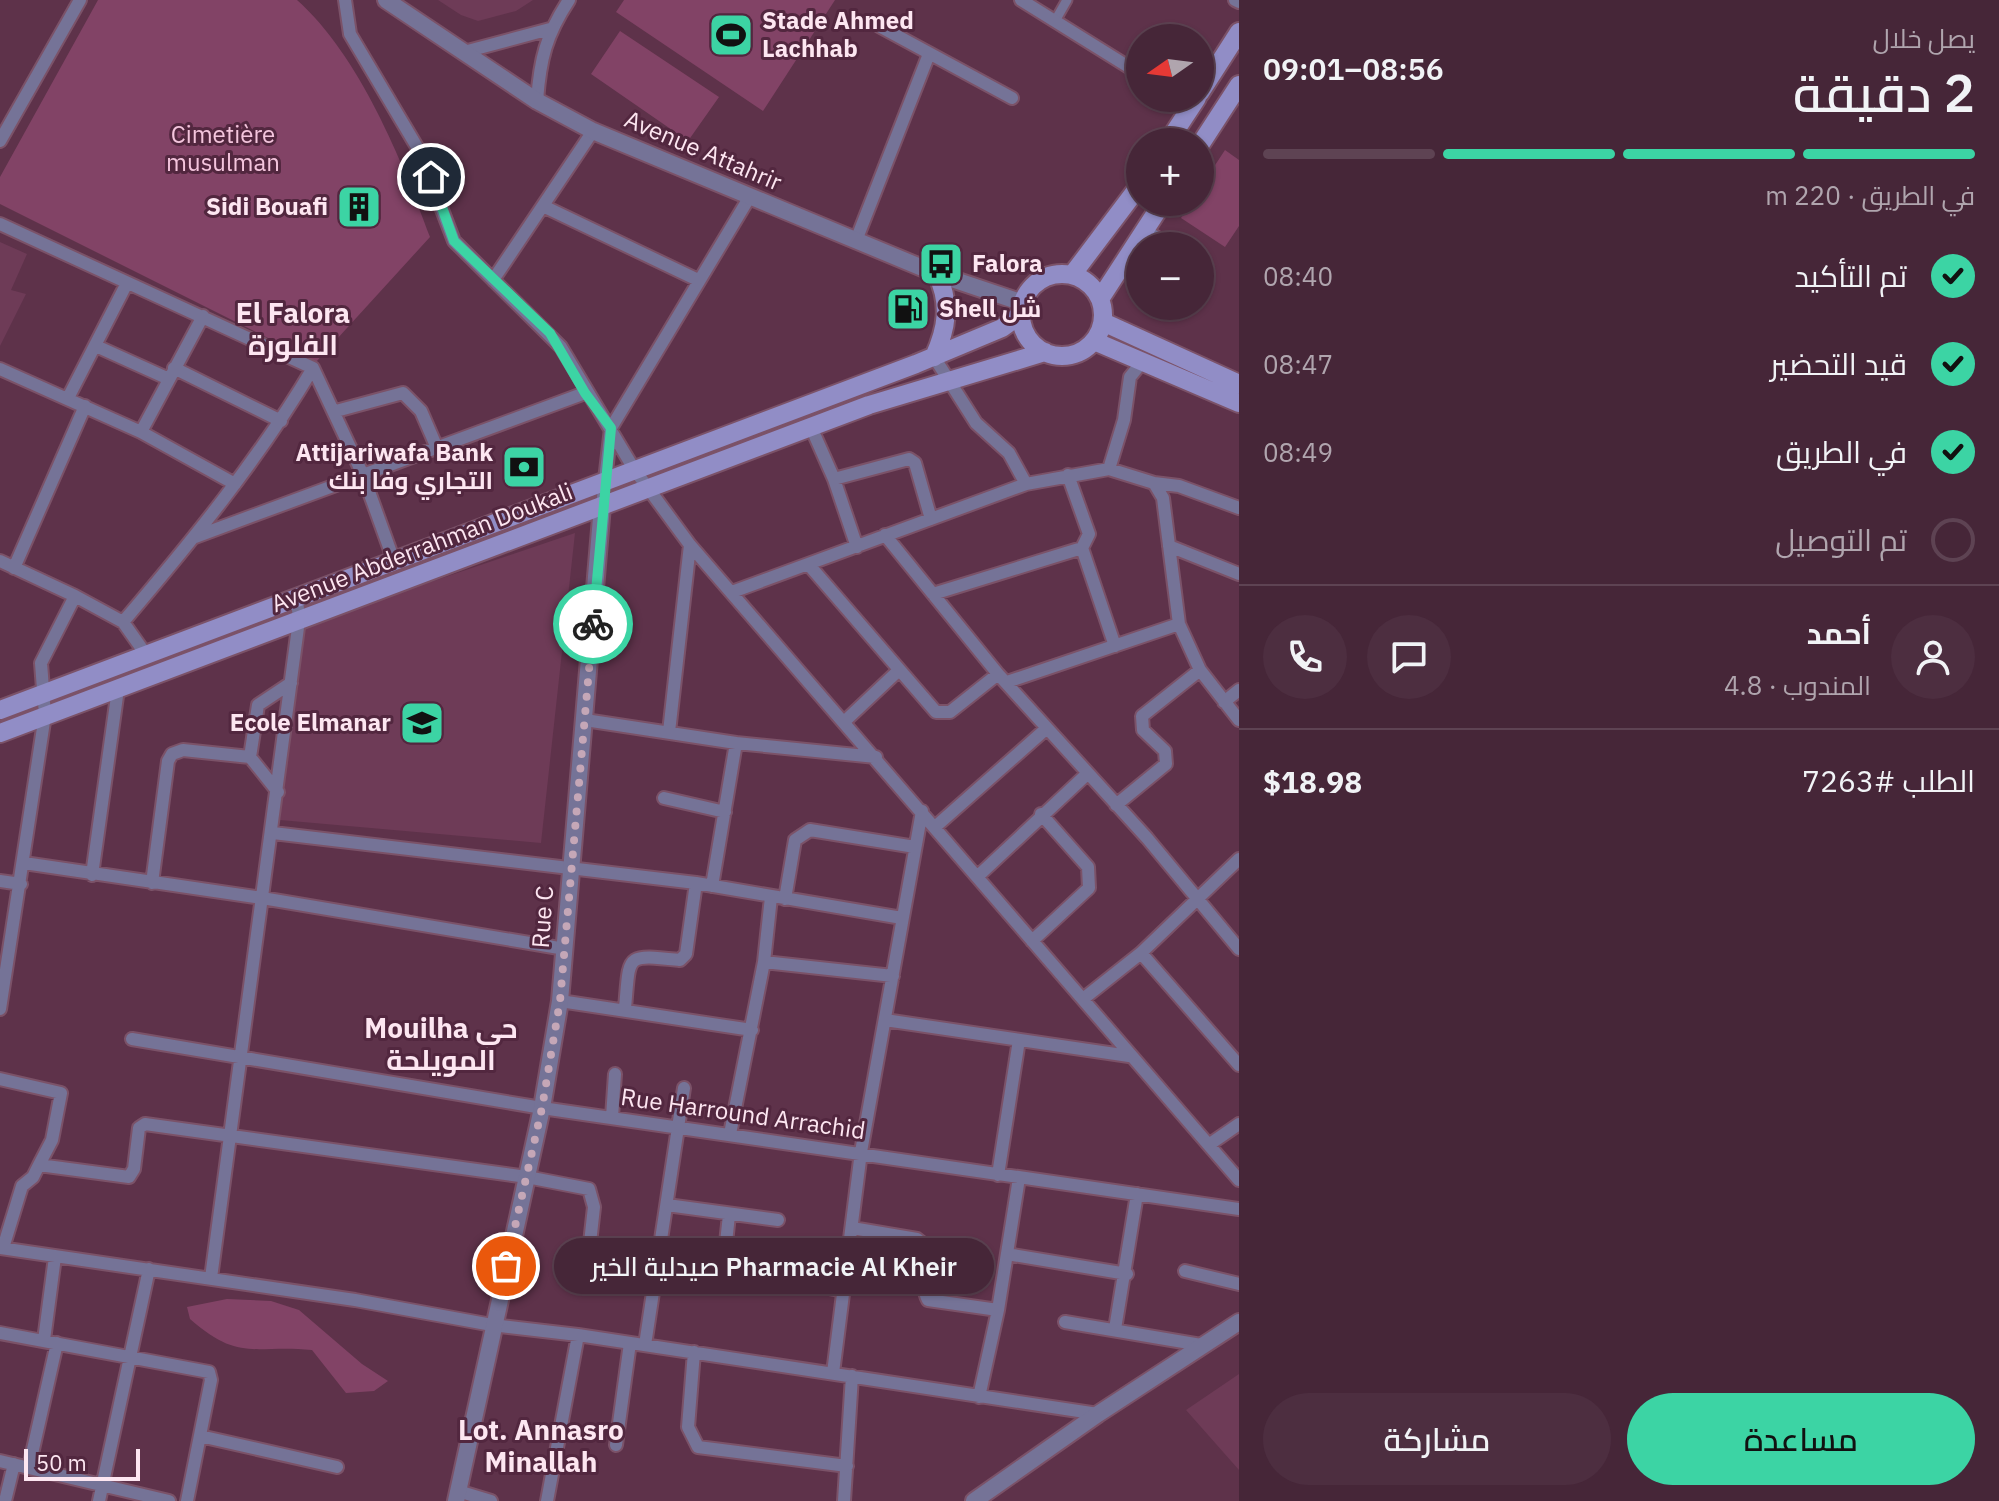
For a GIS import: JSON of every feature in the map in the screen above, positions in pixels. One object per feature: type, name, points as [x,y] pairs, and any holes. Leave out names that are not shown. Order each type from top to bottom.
[{"type":"main road","points":[[1214,68],[1239,32]]},
{"type":"main road","points":[[1211,128],[1239,87]]},
{"type":"main road","points":[[1072,275],[1126,204]]},
{"type":"main road","points":[[1100,299],[1154,216]]},
{"type":"main road","points":[[934,357],[947,319],[944,287],[937,274]]},
{"type":"main road","points":[[1054,275],[1072,275],[1093,288],[1100,299],[1103,322],[1094,341],[1072,355],[1045,352],[1030,341],[1022,309],[1038,282],[1054,275]]},
{"type":"main road","name":"Avenue Abderrahman Doukali","points":[[0,710],[934,357],[1002,328],[1022,309]]},
{"type":"main road","points":[[1103,322],[1239,384]]},
{"type":"main road","points":[[1094,341],[1239,403]]},
{"type":"main road","name":"Avenue Abderrahman Doukali","points":[[0,733],[811,427],[945,379],[1045,352]]},
{"type":"street","points":[[0,141],[80,0]]},
{"type":"street","points":[[345,0],[350,34],[420,152],[447,229],[467,257],[550,333],[634,469],[690,545],[1239,1180]]},
{"type":"street","name":"Avenue Attahrir","points":[[386,0],[537,101],[593,131],[1022,309]]},
{"type":"street","points":[[537,101],[543,51],[550,29],[569,0]]},
{"type":"street","points":[[1021,0],[1126,65]]},
{"type":"street","points":[[1055,21],[1067,0]]},
{"type":"street","points":[[879,26],[1012,98]]},
{"type":"street","points":[[464,52],[550,29]]},
{"type":"street","points":[[857,238],[929,54]]},
{"type":"street","points":[[493,280],[593,131]]},
{"type":"street","points":[[602,506],[611,428],[749,198]]},
{"type":"street","points":[[543,206],[698,280]]},
{"type":"street","points":[[0,224],[313,368],[336,411],[363,475],[394,561]]},
{"type":"street","points":[[68,398],[127,283]]},
{"type":"street","points":[[141,432],[203,316]]},
{"type":"street","points":[[96,346],[172,374],[281,421]]},
{"type":"street","points":[[934,357],[945,379],[976,423],[1009,453],[1026,484]]},
{"type":"street","points":[[1109,469],[1124,420],[1130,377],[1143,361]]},
{"type":"street","points":[[123,622],[235,484],[281,421],[313,368]]},
{"type":"street","points":[[0,369],[141,432],[235,484]]},
{"type":"street","points":[[336,411],[403,393],[415,402],[437,448]]},
{"type":"street","points":[[195,537],[585,393]]},
{"type":"street","points":[[14,568],[85,406]]},
{"type":"street","points":[[811,427],[834,479],[857,547]]},
{"type":"street","points":[[834,479],[909,459],[915,463],[931,519]]},
{"type":"street","points":[[732,592],[1026,484],[1068,475],[1109,469],[1154,483],[1179,486],[1239,508]]},
{"type":"street","points":[[1068,475],[1089,534],[1082,548],[1115,646]]},
{"type":"street","points":[[1154,483],[1167,515],[1179,624],[1200,670],[1239,720]]},
{"type":"street","name":"Rue C","points":[[457,1496],[492,1325],[542,1108],[560,1001],[602,506]]},
{"type":"street","points":[[885,535],[1002,678],[1239,949]]},
{"type":"street","points":[[669,732],[690,545]]},
{"type":"street","points":[[1169,546],[1239,574]]},
{"type":"street","points":[[933,594],[1082,548]]},
{"type":"street","points":[[0,561],[123,622],[147,656]]},
{"type":"street","points":[[809,565],[898,671],[936,712],[944,714],[1002,678],[1179,624]]},
{"type":"street","points":[[0,1009],[45,715],[41,663],[75,596]]},
{"type":"street","points":[[211,1278],[273,833],[299,620],[297,599]]},
{"type":"street","points":[[1116,805],[1166,764],[1165,751],[1143,730],[1142,716],[1200,670]]},
{"type":"street","points":[[845,721],[898,671]]},
{"type":"street","points":[[250,757],[258,705],[291,683]]},
{"type":"street","points":[[92,875],[118,689]]},
{"type":"street","points":[[1224,702],[1239,690]]},
{"type":"street","points":[[585,720],[736,743],[876,757]]},
{"type":"street","points":[[935,827],[1047,728]]},
{"type":"street","points":[[712,886],[736,743]]},
{"type":"street","points":[[152,883],[168,761],[172,754],[183,750],[250,757],[278,792]]},
{"type":"street","points":[[977,877],[1087,774]]},
{"type":"street","points":[[664,798],[725,812]]},
{"type":"street","points":[[833,1373],[861,1152],[922,811]]},
{"type":"street","points":[[1032,941],[1089,888],[1091,877],[1088,867],[1041,814]]},
{"type":"street","points":[[785,899],[795,840],[810,830],[915,847]]},
{"type":"street","points":[[273,833],[571,866],[696,883],[902,918]]},
{"type":"street","points":[[1083,999],[1141,953],[1239,859]]},
{"type":"street","points":[[24,863],[262,898],[565,949]]},
{"type":"street","points":[[0,881],[21,884]]},
{"type":"street","points":[[625,1008],[629,965],[633,959],[641,956],[680,960],[686,954],[696,883]]},
{"type":"street","points":[[730,1134],[764,962],[771,897]]},
{"type":"street","points":[[1141,953],[1239,1065]]},
{"type":"street","points":[[764,962],[893,976]]},
{"type":"street","points":[[560,1001],[625,1008],[752,1030]]},
{"type":"street","points":[[885,1020],[1129,1056]]},
{"type":"street","name":"Rue Harround Arrachid","points":[[132,1039],[542,1108],[1239,1209]]},
{"type":"street","points":[[998,1175],[1019,1040]]},
{"type":"street","points":[[612,1117],[615,1074]]},
{"type":"street","points":[[0,1079],[61,1093],[52,1140],[33,1177],[22,1186],[2,1248],[211,1278],[492,1325],[694,1352],[1098,1414]]},
{"type":"street","points":[[645,1345],[684,1088]]},
{"type":"street","points":[[39,1165],[124,1179],[134,1169],[139,1128],[145,1124],[527,1177],[589,1189],[594,1207],[590,1243],[595,1249],[656,1259]]},
{"type":"street","points":[[1210,1144],[1239,1124]]},
{"type":"street","points":[[979,1397],[998,1310],[1019,1178]]},
{"type":"street","points":[[1115,1329],[1127,1274],[1137,1194]]},
{"type":"street","points":[[667,1205],[778,1220]]},
{"type":"street","points":[[729,1215],[724,1261],[727,1268],[844,1291]]},
{"type":"street","points":[[852,1228],[917,1239],[926,1246],[928,1263],[924,1292],[928,1300],[998,1310]]},
{"type":"street","points":[[1007,1254],[1127,1274]]},
{"type":"street","points":[[29,1467],[51,1342],[55,1257]]},
{"type":"street","points":[[99,1501],[149,1269]]},
{"type":"street","points":[[1185,1271],[1239,1284]]},
{"type":"street","points":[[1065,1322],[1201,1345]]},
{"type":"street","points":[[974,1501],[1098,1414],[1239,1322]]},
{"type":"street","points":[[0,1333],[209,1372],[211,1380],[187,1501]]},
{"type":"street","points":[[547,1501],[578,1335]]},
{"type":"street","points":[[616,1445],[630,1343]]},
{"type":"street","points":[[694,1352],[688,1427],[698,1447],[847,1466]]},
{"type":"street","points":[[844,1501],[852,1376]]},
{"type":"street","points":[[200,1436],[337,1467]]},
{"type":"street","points":[[0,1461],[169,1501]]},
{"type":"street","points":[[5,1501],[14,1464]]},
{"type":"street","points":[[457,1496],[491,1501]]},
{"type":"shaded area","points":[[438,0],[533,0],[516,11],[478,21],[461,15]]},
{"type":"shaded area","points":[[0,242],[27,254],[11,290],[26,294],[0,346]]},
{"type":"shaded area","name":"Ecole Elmanar","points":[[575,533],[541,843],[280,820],[301,626]]},
{"type":"shaded area","points":[[1239,1374],[1239,1470],[1186,1410]]},
{"type":"green space","name":"Cimetière musulman","points":[[98,0],[297,0],[340,49],[359,79],[392,143],[430,237],[316,362],[0,204],[0,177]]},
{"type":"green space","name":"Stade Ahmed Lachhab","points":[[624,0],[835,0],[763,111],[616,12]]},
{"type":"green space","points":[[620,31],[719,97],[688,141],[591,74]]},
{"type":"green space","points":[[1225,150],[1239,160],[1239,226],[1225,247],[1214,240],[1214,232],[1202,232],[1181,218],[1214,216],[1214,167]]},
{"type":"green space","points":[[227,1299],[271,1301],[299,1310],[362,1364],[388,1381],[374,1391],[346,1393],[312,1350],[236,1347],[207,1333],[190,1319],[187,1307]]},
{"type":"way so far","points":[[506,1266],[542,1108],[560,1001],[593,624]]},
{"type":"place","name":"Stade Ahmed Lachhab","points":[[731,35]]},
{"type":"place","name":"Sidi Bouafi","points":[[359,207]]},
{"type":"place","name":"Falora","points":[[941,264]]},
{"type":"place","name":"Shell شل","points":[[908,309]]},
{"type":"place","name":"Attijariwafa Bank التجاري وفا بنك","points":[[524,467]]},
{"type":"place","name":"Ecole Elmanar","points":[[422,723]]},
{"type":"place","name":"Pharmacie Al Kheir صيدلية الخير","points":[[506,1266]]},
{"type":"district","name":"El Falora الفلورة","points":[[293,329]]},
{"type":"district","name":"Mouilha حي المويلحة","points":[[441,1044]]},
{"type":"district","name":"Lot. Annasro Minallah","points":[[541,1446]]},
{"type":"route","points":[[431,177],[447,229],[454,241],[467,257],[550,333],[561,347],[585,393],[611,428],[593,624]]}]
